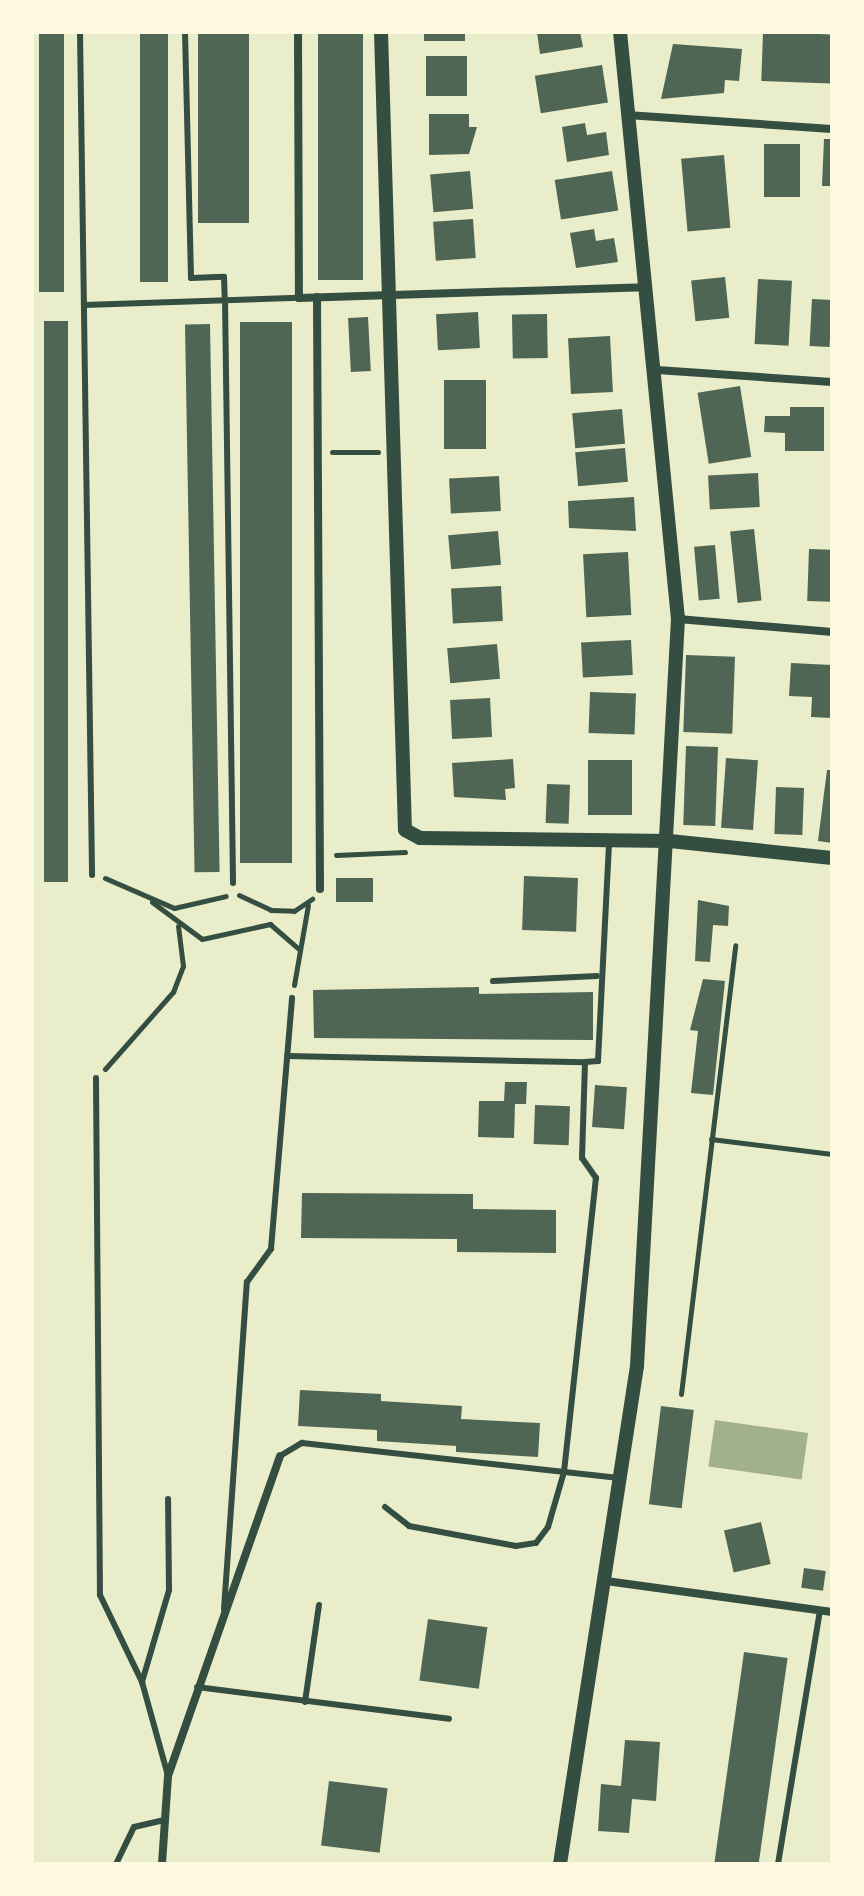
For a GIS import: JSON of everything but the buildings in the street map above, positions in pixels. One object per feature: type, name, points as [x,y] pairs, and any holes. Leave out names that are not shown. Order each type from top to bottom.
[{"type":"street","points":[[298,32],[299,298],[645,287]]},
{"type":"street","points":[[381,32],[399,449],[405,830],[420,838],[670,841],[832,858]]},
{"type":"street","points":[[560,1864],[623,1478],[652,1180],[678,619],[657,370],[645,287],[620,32]]},
{"type":"street","points":[[627,115],[832,129]]},
{"type":"street","points":[[317,297],[320,889]]},
{"type":"street","points":[[657,370],[832,382]]},
{"type":"street","points":[[678,619],[832,632]]},
{"type":"street","points":[[162,1864],[168,1776],[280,1456]]},
{"type":"street","points":[[606,1581],[832,1612]]},
{"type":"lane","points":[[80,32],[92,875]]},
{"type":"lane","points":[[185,32],[191,278],[224,277],[233,883]]},
{"type":"lane","points":[[84,305],[299,298]]},
{"type":"lane","points":[[287,1056],[598,1061],[597,976],[609,840]]},
{"type":"lane","points":[[493,981],[597,976]]},
{"type":"lane","points":[[223,1618],[247,1282],[271,1249],[292,998]]},
{"type":"lane","points":[[385,1507],[409,1526],[516,1546],[536,1543],[564,1472],[596,1178],[582,1158],[585,1062]]},
{"type":"lane","points":[[96,1078],[100,1595],[142,1682],[168,1776]]},
{"type":"lane","points":[[280,1456],[302,1443],[623,1478]]},
{"type":"lane","points":[[142,1682],[169,1590],[168,1499]]},
{"type":"lane","points":[[305,1702],[319,1605]]},
{"type":"lane","points":[[778,1864],[820,1611]]},
{"type":"lane","points":[[197,1687],[449,1719]]},
{"type":"lane","points":[[116,1864],[134,1827],[164,1820]]},
{"type":"path","points":[[320,453],[399,449]]},
{"type":"path","points":[[322,855],[404,853],[420,838]]},
{"type":"path","points":[[92,875],[152,902],[174,908],[236,891]]},
{"type":"path","points":[[233,883],[236,891],[253,907],[294,911],[308,904],[320,889]]},
{"type":"path","points":[[152,902],[178,926],[202,939],[270,924],[299,949]]},
{"type":"path","points":[[292,998],[308,904]]},
{"type":"path","points":[[96,1078],[173,992],[183,966],[178,926]]},
{"type":"path","points":[[681,1394],[735,945]]},
{"type":"path","points":[[711,1139],[832,1154]]},
{"type":"shaded area","points":[[715,1420],[808,1433],[802,1480],[708,1467]]}]
